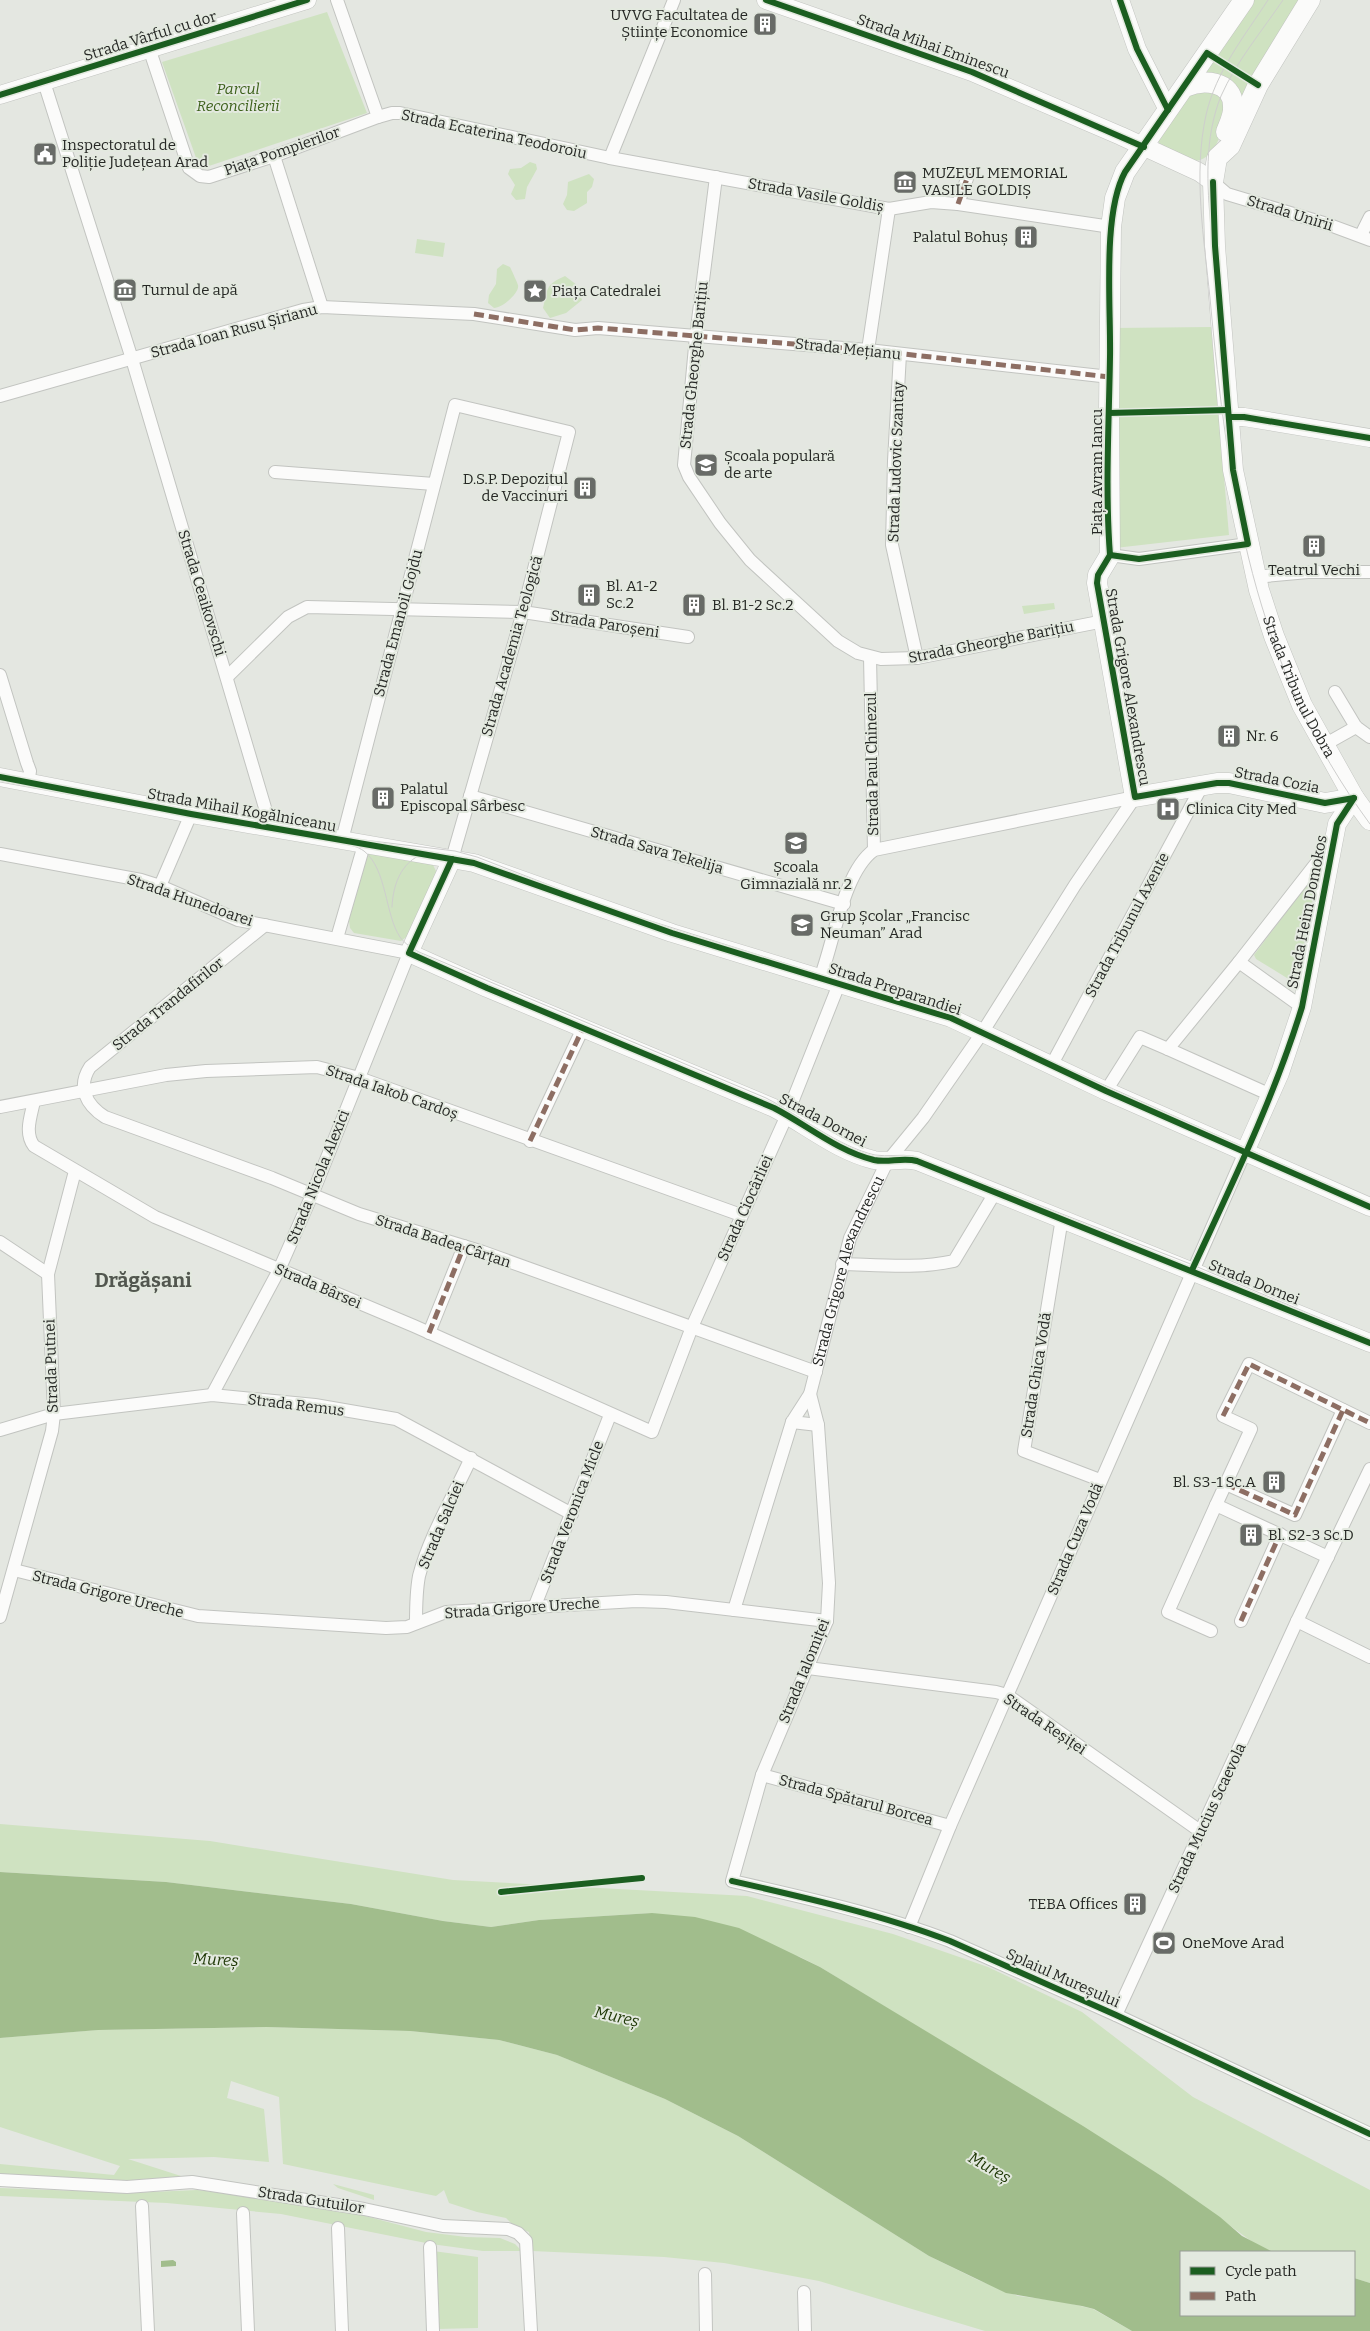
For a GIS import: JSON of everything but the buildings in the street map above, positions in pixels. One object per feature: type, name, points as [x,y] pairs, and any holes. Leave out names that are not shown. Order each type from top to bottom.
[{"type":"main road","name":"Strada Vârful cu dor","points":[[0,95],[308,0]]},
{"type":"main road","name":"Strada Mihai Eminescu","points":[[766,0],[972,72],[1199,172],[1213,182]]},
{"type":"main road","points":[[1120,0],[1137,49],[1168,110]]},
{"type":"main road","name":"Piața Avram Iancu","points":[[1110,555],[1111,227],[1121,179],[1244,0]]},
{"type":"main road","points":[[1217,158],[1230,146],[1258,85],[1310,0]]},
{"type":"main road","points":[[1185,87],[1206,82],[1221,86],[1230,94],[1234,104],[1232,116],[1217,158],[1213,182],[1214,237],[1233,470],[1248,544]]},
{"type":"main road","points":[[1229,417],[1244,417],[1370,438]]},
{"type":"main road","name":"Strada Tribunul Dobra","points":[[1248,544],[1255,577],[1268,620],[1296,692],[1354,798],[1370,820]]},
{"type":"main road","name":"Strada Grigore Alexandrescu","points":[[1110,555],[1097,578],[1135,797]]},
{"type":"main road","name":"Strada Mihail Kogălniceanu","points":[[0,777],[28,784],[191,814],[452,858]]},
{"type":"main road","name":"Strada Mihail Kogălniceanu","points":[[0,783],[28,784]]},
{"type":"main road","name":"Strada Cozia","points":[[1135,797],[1203,784],[1229,783],[1325,803],[1354,798]]},
{"type":"main road","name":"Strada Heim Domokos","points":[[1302,1007],[1337,824],[1354,798]]},
{"type":"main road","points":[[409,953],[452,858]]},
{"type":"main road","name":"Strada Preparandiei","points":[[452,858],[662,930],[952,1018],[1106,1091],[1370,1207]]},
{"type":"main road","name":"Strada Dornei","points":[[409,953],[787,1115],[809,1131],[863,1156],[887,1162],[917,1160],[1370,1343]]},
{"type":"main road","points":[[1245,1152],[1271,1094],[1302,1007]]},
{"type":"street","points":[[337,0],[378,117]]},
{"type":"street","points":[[610,158],[674,0]]},
{"type":"street","name":"Piața Pompierilor","points":[[150,48],[193,172],[209,176],[274,156],[378,117]]},
{"type":"street","name":"Strada Ceaikovschi","points":[[44,82],[132,359],[271,828]]},
{"type":"street","name":"Strada Ecaterina Teodoroiu","points":[[378,117],[400,113],[610,158]]},
{"type":"street","points":[[274,156],[322,307]]},
{"type":"street","name":"Strada Vasile Goldiș","points":[[610,158],[889,209],[931,202],[958,204],[1111,227]]},
{"type":"street","points":[[958,204],[969,173]]},
{"type":"street","name":"Strada Gheorghe Barițiu","points":[[716,177],[696,336],[684,456],[686,472],[720,523],[750,560],[846,647],[880,659],[916,658],[1104,621]]},
{"type":"street","name":"Strada Unirii","points":[[1213,182],[1227,194],[1366,238]]},
{"type":"street","points":[[868,350],[889,209]]},
{"type":"street","points":[[1366,238],[1370,216]]},
{"type":"street","name":"Strada Ioan Rusu Șirianu","points":[[0,396],[304,310],[322,307],[474,314],[554,327],[587,330]]},
{"type":"street","name":"Strada Mețianu","points":[[587,330],[598,328],[868,350],[1110,377]]},
{"type":"street","name":"Strada Ludovic Szantay","points":[[900,354],[892,545],[916,658]]},
{"type":"street","name":"Strada Academia Teologică","points":[[452,858],[523,612],[569,432],[455,405]]},
{"type":"street","name":"Strada Emanoil Gojdu","points":[[342,840],[455,405]]},
{"type":"street","points":[[274,472],[434,484]]},
{"type":"street","name":"Piața Avram Iancu","points":[[1110,555],[1139,559],[1248,544]]},
{"type":"street","points":[[1255,577],[1308,572],[1370,572]]},
{"type":"street","name":"Strada Paroșeni","points":[[227,677],[288,617],[298,610],[307,607],[523,612],[688,637]]},
{"type":"street","name":"Strada Paul Chinezul","points":[[820,978],[857,868],[874,850],[870,657]]},
{"type":"street","points":[[0,675],[28,763],[30,771],[28,784]]},
{"type":"street","points":[[1335,692],[1356,727],[1370,737]]},
{"type":"street","points":[[1324,745],[1356,727]]},
{"type":"street","name":"Strada Tribunul Axente","points":[[1051,1066],[1203,784]]},
{"type":"street","name":"Strada Sava Tekelija","points":[[470,796],[844,904]]},
{"type":"street","name":"Strada Cozia","points":[[874,850],[1135,797]]},
{"type":"street","name":"Strada Grigore Alexandrescu","points":[[734,1610],[792,1422],[810,1394],[842,1264],[864,1205],[887,1162],[923,1118],[982,1032],[1075,885],[1135,797]]},
{"type":"street","points":[[160,886],[191,814]]},
{"type":"street","name":"Strada Heim Domokos","points":[[1302,1007],[1239,962],[1334,841]]},
{"type":"street","points":[[338,938],[364,844]]},
{"type":"street","name":"Strada Hunedoarei","points":[[0,854],[106,872],[160,886],[223,915],[409,953]]},
{"type":"street","name":"Strada Trandafirilor","points":[[84,1091],[83,1081],[90,1067],[265,925]]},
{"type":"street","name":"Strada Nicola Alexici","points":[[212,1395],[280,1270],[409,953]]},
{"type":"street","points":[[1168,1048],[1239,962]]},
{"type":"street","name":"Strada Ciocârliei","points":[[652,1432],[692,1327],[787,1115],[839,984]]},
{"type":"street","points":[[530,1141],[583,1028]]},
{"type":"street","points":[[1106,1091],[1140,1037],[1271,1094]]},
{"type":"street","name":"Strada Iakob Cardoș","points":[[0,1107],[166,1075],[206,1071],[317,1067],[359,1078],[530,1141],[741,1215]]},
{"type":"street","name":"Strada Badea Cârțan","points":[[84,1091],[86,1100],[94,1110],[105,1117],[359,1214],[464,1246],[816,1372]]},
{"type":"street","name":"Strada Bârsei","points":[[34,1101],[28,1132],[34,1146],[155,1218],[429,1333],[610,1415],[652,1432]]},
{"type":"street","name":"Strada Cuza Vodă","points":[[909,1927],[950,1826],[1100,1480],[1245,1152]]},
{"type":"street","name":"Strada Putnei","points":[[0,1617],[46,1456],[54,1414],[48,1274],[75,1171]]},
{"type":"street","points":[[842,1264],[940,1265],[954,1261],[996,1191]]},
{"type":"street","name":"Strada Ghica Vodă","points":[[1062,1218],[1024,1451],[1100,1480]]},
{"type":"street","points":[[0,1242],[48,1274]]},
{"type":"street","points":[[429,1333],[464,1246]]},
{"type":"street","points":[[1211,1631],[1168,1612],[1251,1429],[1224,1416],[1249,1364],[1370,1424]]},
{"type":"street","name":"Strada Ialomiței","points":[[732,1881],[762,1775],[827,1621],[829,1583],[818,1426],[810,1394]]},
{"type":"street","name":"Strada Remus","points":[[0,1430],[54,1414],[212,1395],[315,1405],[396,1420],[572,1514]]},
{"type":"street","points":[[1226,1484],[1295,1515],[1343,1410]]},
{"type":"street","name":"Strada Veronica Micle","points":[[534,1608],[610,1415]]},
{"type":"street","points":[[792,1422],[818,1426]]},
{"type":"street","name":"Strada Salciei","points":[[416,1623],[416,1590],[420,1575],[427,1554],[470,1458]]},
{"type":"street","name":"Strada Mucius Scaevola","points":[[1116,2015],[1200,1830],[1370,1469]]},
{"type":"street","points":[[1216,1505],[1328,1557]]},
{"type":"street","points":[[1241,1621],[1280,1534]]},
{"type":"street","name":"Strada Grigore Ureche","points":[[14,1570],[198,1616],[386,1628],[407,1627],[446,1612],[636,1602],[666,1602],[827,1621]]},
{"type":"street","points":[[1297,1622],[1370,1657]]},
{"type":"street","name":"Strada Reșiței","points":[[808,1668],[1007,1695],[1200,1830]]},
{"type":"street","name":"Strada Spătarul Borcea","points":[[762,1775],[950,1826]]},
{"type":"street","name":"Splaiul Mureșului","points":[[732,1881],[909,1927],[950,1941],[1116,2015],[1370,2134]]},
{"type":"street","name":"Strada Gutuilor","points":[[0,2180],[127,2187],[192,2182],[364,2209],[443,2226],[508,2229],[518,2233],[526,2241],[531,2331]]},
{"type":"street","points":[[142,2206],[148,2331]]},
{"type":"street","points":[[243,2213],[248,2331]]},
{"type":"street","points":[[338,2228],[342,2331]]},
{"type":"street","points":[[430,2247],[433,2331]]},
{"type":"street","points":[[705,2274],[706,2331]]},
{"type":"street","points":[[804,2292],[805,2331]]},
{"type":"green space","points":[[1254,0],[1300,0],[1244,100],[1234,86],[1203,74]]},
{"type":"green space","name":"Parcul Reconcilierii","points":[[327,12],[367,113],[200,169],[162,62]]},
{"type":"green space","points":[[1193,90],[1220,94],[1227,109],[1221,133],[1214,149],[1203,159],[1195,161],[1161,147],[1158,140]]},
{"type":"green space","points":[[530,162],[536,164],[537,169],[527,187],[525,199],[516,200],[511,194],[515,185],[508,174],[510,169],[521,168]]},
{"type":"green space","points":[[589,174],[594,179],[592,187],[587,192],[587,203],[574,211],[567,210],[563,204],[567,195],[568,182]]},
{"type":"green space","points":[[417,239],[445,243],[443,257],[415,253]]},
{"type":"green space","points":[[503,264],[510,267],[518,288],[510,300],[494,308],[488,303],[489,295],[496,284],[497,269]]},
{"type":"green space","points":[[565,276],[577,285],[582,300],[566,313],[550,318],[543,308],[548,289],[553,282]]},
{"type":"green space","points":[[1211,327],[1229,535],[1115,548],[1114,328]]},
{"type":"green space","points":[[1054,603],[1055,609],[1024,614],[1022,606]]},
{"type":"green space","points":[[369,853],[431,861],[437,873],[409,935],[401,941],[354,933],[350,928],[349,920],[363,862]]},
{"type":"green space","points":[[1314,881],[1316,886],[1298,980],[1295,983],[1256,959],[1254,955],[1309,882]]},
{"type":"green space","points":[[0,1824],[210,1841],[453,1880],[747,1896],[893,1934],[988,1967],[1082,2012],[1193,2097],[1370,2190],[1370,2283],[1355,2278],[1355,2251],[1270,2251],[1258,2246],[1163,2177],[820,1967],[800,1957],[652,1913],[539,1920],[491,1927],[443,1921],[351,1904],[166,1882],[0,1872]]},
{"type":"green space","points":[[266,2027],[410,2031],[499,2040],[557,2055],[665,2099],[738,2136],[929,2256],[978,2280],[1018,2296],[1060,2301],[1093,2309],[1132,2331],[985,2331],[819,2281],[724,2263],[664,2257],[532,2251],[529,2232],[514,2226],[506,2218],[477,2212],[449,2203],[444,2190],[436,2196],[283,2164],[279,2097],[231,2081],[227,2098],[264,2109],[269,2162],[214,2157],[128,2159],[181,2176],[180,2179],[129,2183],[0,2177],[0,2164],[114,2175],[120,2166],[0,2127],[0,2038],[97,2030]]},
{"type":"green space","points":[[333,2184],[374,2195],[374,2200],[338,2188]]},
{"type":"green space","points":[[0,2188],[129,2193],[197,2190],[233,2194],[365,2216],[426,2232],[466,2237],[500,2238],[515,2244],[522,2251],[483,2251],[431,2244],[281,2214],[167,2203],[0,2196]]},
{"type":"green space","points":[[433,2251],[478,2257],[478,2328],[437,2329]]},
{"type":"water","name":"Mureș","points":[[0,1872],[166,1882],[351,1904],[443,1921],[491,1927],[539,1920],[652,1913],[695,1917],[739,1928],[820,1967],[1083,2126],[1163,2177],[1220,2217],[1242,2236],[1271,2251],[1180,2251],[1180,2316],[1355,2316],[1355,2278],[1370,2283],[1370,2331],[1132,2331],[1094,2309],[1006,2293],[929,2256],[738,2136],[665,2099],[557,2055],[499,2040],[410,2031],[266,2027],[98,2030],[0,2038]]},
{"type":"water","points":[[173,2260],[176,2262],[176,2266],[161,2267],[161,2261]]},
{"type":"tram line","points":[[1268,0],[1224,69],[1211,99],[1202,138],[1200,160],[1201,207],[1217,369],[1237,507],[1252,573],[1272,638],[1298,701],[1330,763],[1370,824]]},
{"type":"tram line","points":[[1211,228],[1208,195],[1209,145],[1221,96],[1234,71],[1283,0]]},
{"type":"tram line","points":[[0,782],[341,843],[359,848],[372,859],[377,869],[382,880],[391,917],[400,937],[406,944],[419,952],[766,1098],[833,1138],[861,1151],[880,1156],[913,1156],[1188,1263],[1370,1339]]},
{"type":"tram line","points":[[347,838],[455,851],[477,857],[603,906],[959,1018],[1066,1068],[1370,1203]]},
{"type":"tram line","points":[[392,907],[397,880],[401,872],[412,860],[429,852]]},
{"type":"marked path","points":[[958,204],[969,173]]},
{"type":"marked path","points":[[474,314],[575,330],[598,328],[868,350],[1110,377]]},
{"type":"marked path","points":[[530,1141],[583,1028]]},
{"type":"marked path","points":[[429,1333],[464,1246]]},
{"type":"marked path","points":[[1223,1416],[1249,1364],[1370,1423]]},
{"type":"marked path","points":[[1226,1484],[1295,1515],[1343,1410]]},
{"type":"marked path","points":[[1241,1621],[1280,1534]]},
{"type":"cycle path","points":[[0,95],[307,0]]},
{"type":"cycle path","points":[[766,0],[972,72],[1144,147]]},
{"type":"cycle path","points":[[1120,0],[1137,49],[1168,110]]},
{"type":"cycle path","points":[[1110,555],[1108,481],[1109,262],[1110,236],[1118,190],[1125,172],[1207,53],[1258,85]]},
{"type":"cycle path","points":[[1110,555],[1139,559],[1248,544],[1233,470],[1215,246],[1213,182]]},
{"type":"cycle path","points":[[1109,413],[1228,410]]},
{"type":"cycle path","points":[[1229,417],[1244,417],[1370,438]]},
{"type":"cycle path","points":[[1110,555],[1098,575],[1097,583],[1135,797],[1217,783],[1229,783],[1325,803],[1354,798]]},
{"type":"cycle path","points":[[0,777],[191,814],[474,863],[672,933],[951,1018],[1106,1091],[1370,1207]]},
{"type":"cycle path","points":[[1192,1270],[1252,1140],[1291,1041],[1302,1007],[1337,824],[1354,798]]},
{"type":"cycle path","points":[[452,859],[409,953],[487,988],[774,1108],[835,1144],[860,1156],[879,1161],[917,1161],[1370,1343]]},
{"type":"cycle path","points":[[501,1892],[642,1878]]},
{"type":"cycle path","points":[[732,1881],[870,1915],[950,1941],[1116,2015],[1370,2134]]},
{"type":"place","name":"UVVG Facultatea de Științe Economice","points":[[765,24]]},
{"type":"place","name":"Inspectoratul de Poliție Județean Arad","points":[[45,154]]},
{"type":"place","name":"MUZEUL MEMORIAL VASILE GOLDIȘ","points":[[905,182]]},
{"type":"place","name":"Palatul Bohuș","points":[[1026,237]]},
{"type":"place","name":"Turnul de apă","points":[[125,290]]},
{"type":"place","name":"Piața Catedralei","points":[[535,291]]},
{"type":"place","name":"Școala populară de arte","points":[[706,465]]},
{"type":"place","name":"D.S.P. Depozitul de Vaccinuri","points":[[585,488]]},
{"type":"place","name":"Teatrul Vechi","points":[[1314,546]]},
{"type":"place","name":"Bl. A1-2 Sc.2","points":[[589,595]]},
{"type":"place","name":"Bl. B1-2 Sc.2","points":[[694,605]]},
{"type":"place","name":"Nr. 6","points":[[1229,736]]},
{"type":"place","name":"Palatul Episcopal Sârbesc","points":[[383,798]]},
{"type":"place","name":"Clinica City Med","points":[[1168,809]]},
{"type":"place","name":"Școala Gimnazială nr. 2","points":[[796,843]]},
{"type":"place","name":"Grup Școlar „Francisc Neuman” Arad","points":[[802,925]]},
{"type":"place","name":"Bl. S3-1 Sc.A","points":[[1274,1482]]},
{"type":"place","name":"Bl. S2-3 Sc.D","points":[[1251,1535]]},
{"type":"place","name":"TEBA Offices","points":[[1135,1904]]},
{"type":"place","name":"OneMove Arad","points":[[1164,1943]]},
{"type":"district","name":"Drăgășani","points":[[143,1280]]}]
